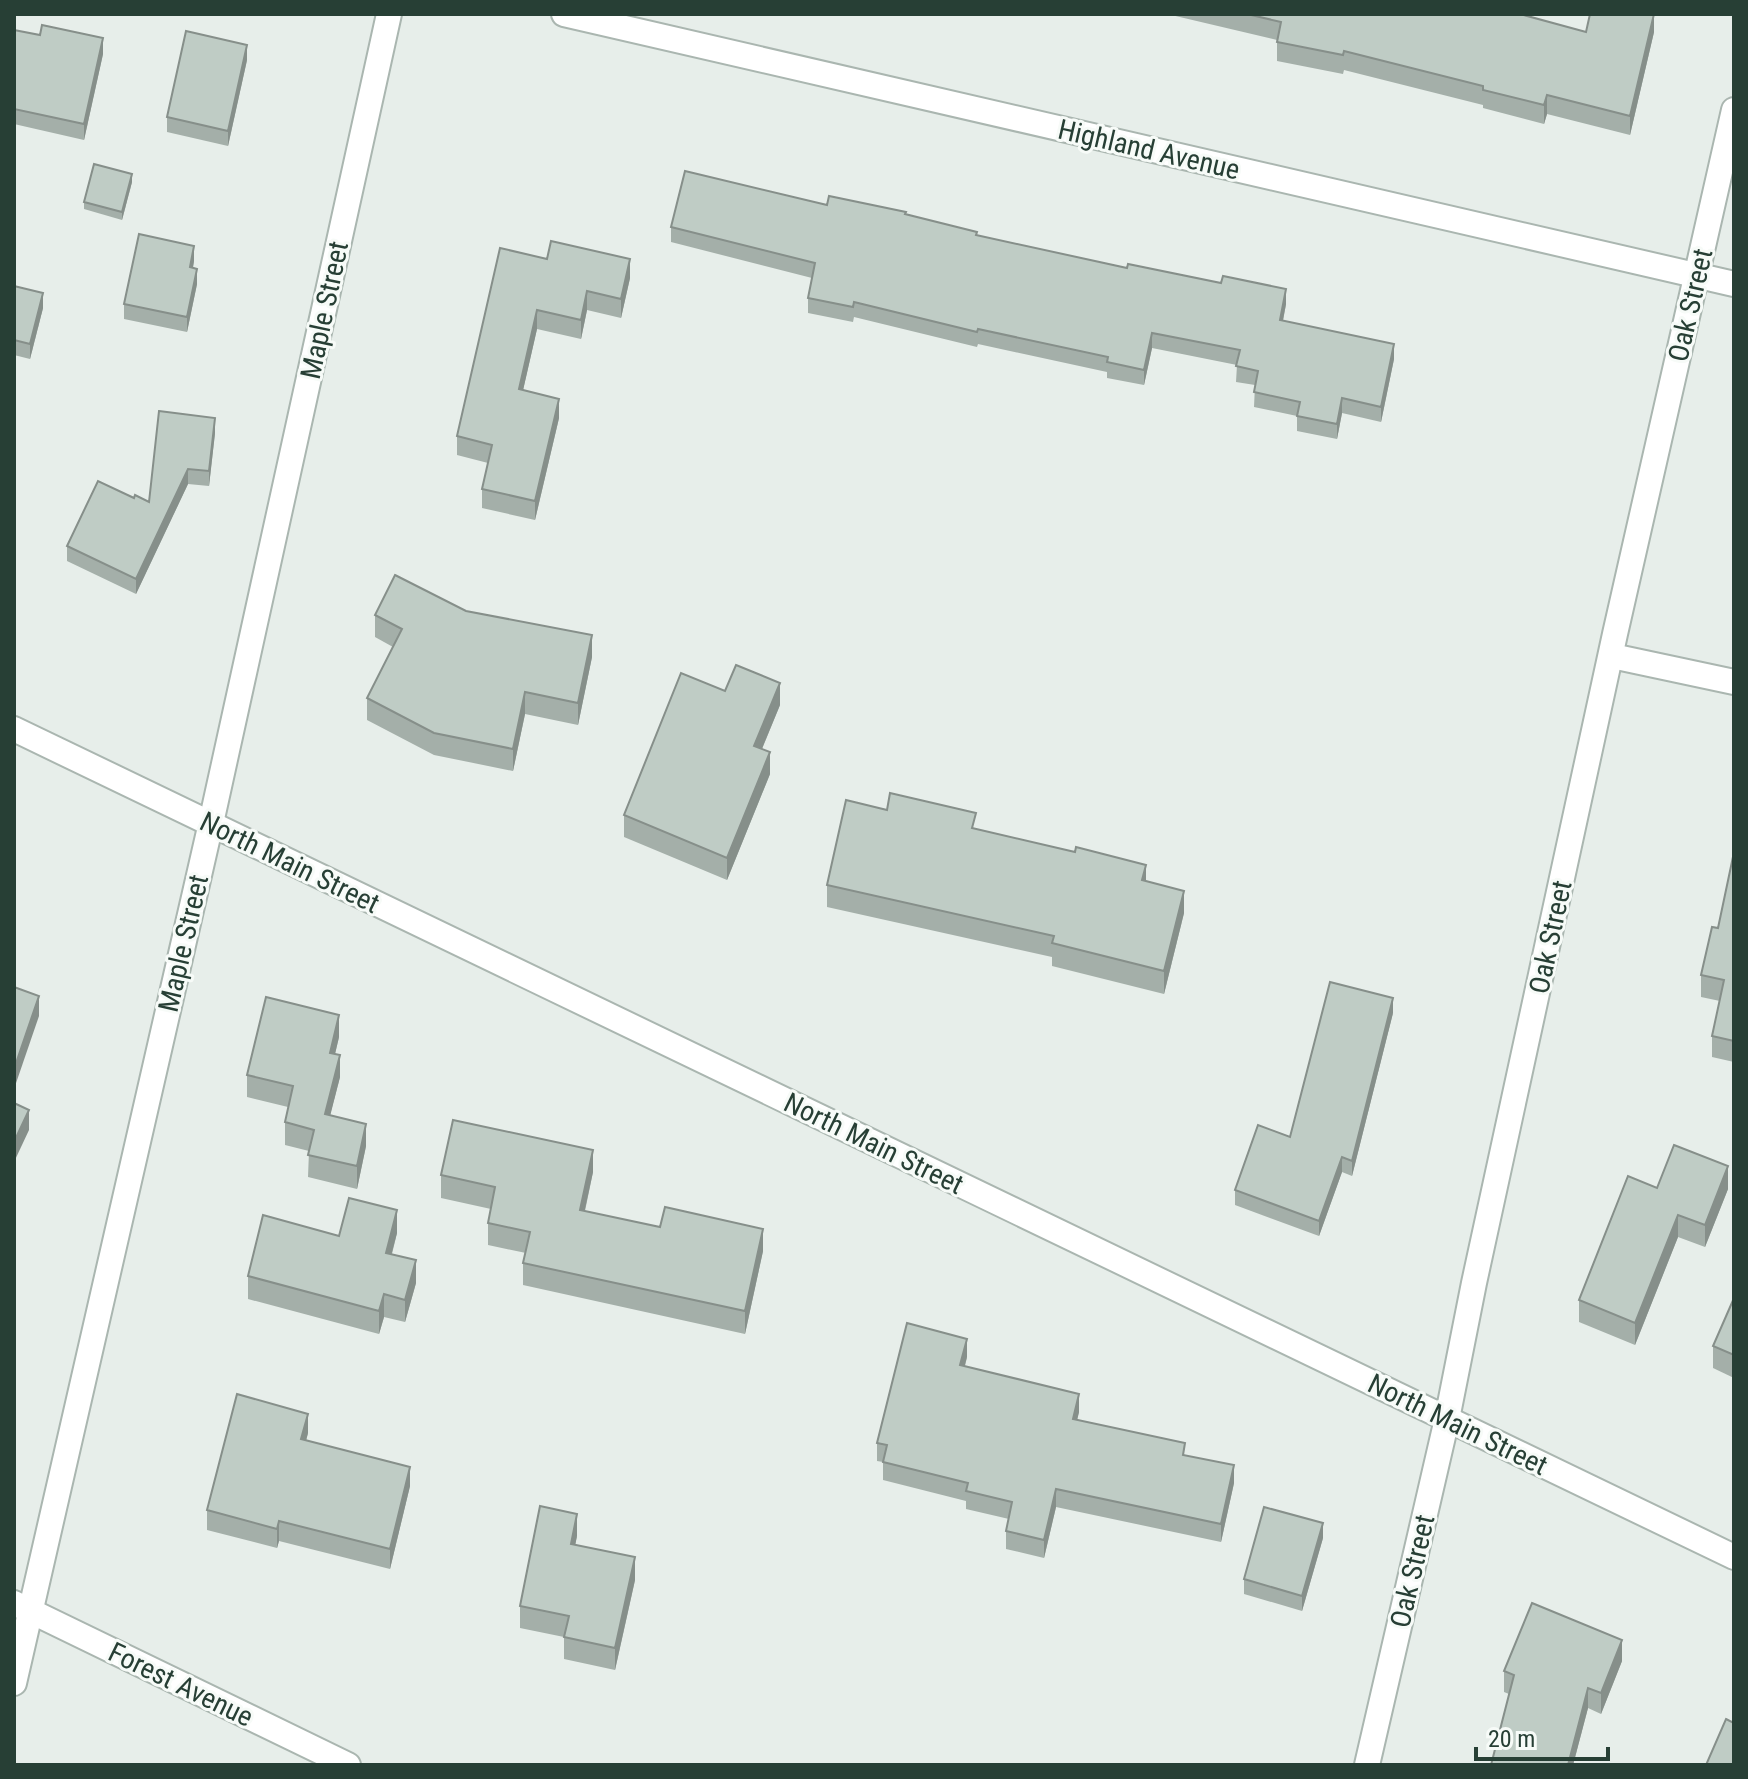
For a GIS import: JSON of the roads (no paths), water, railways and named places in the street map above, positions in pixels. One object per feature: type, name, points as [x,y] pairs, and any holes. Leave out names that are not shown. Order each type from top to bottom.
[{"type":"street","name":"Maple Street","points":[[14,1683],[22,1607],[211,823],[389,14]]},
{"type":"street","name":"Highland Avenue","points":[[564,14],[1734,284]]},
{"type":"street","name":"Oak Street","points":[[1367,1765],[1447,1419],[1474,1283],[1734,110]]},
{"type":"street","points":[[1612,656],[1734,682]]},
{"type":"street","name":"North Main Street","points":[[14,729],[1734,1557]]},
{"type":"street","name":"Forest Avenue","points":[[22,1607],[348,1765]]}]
